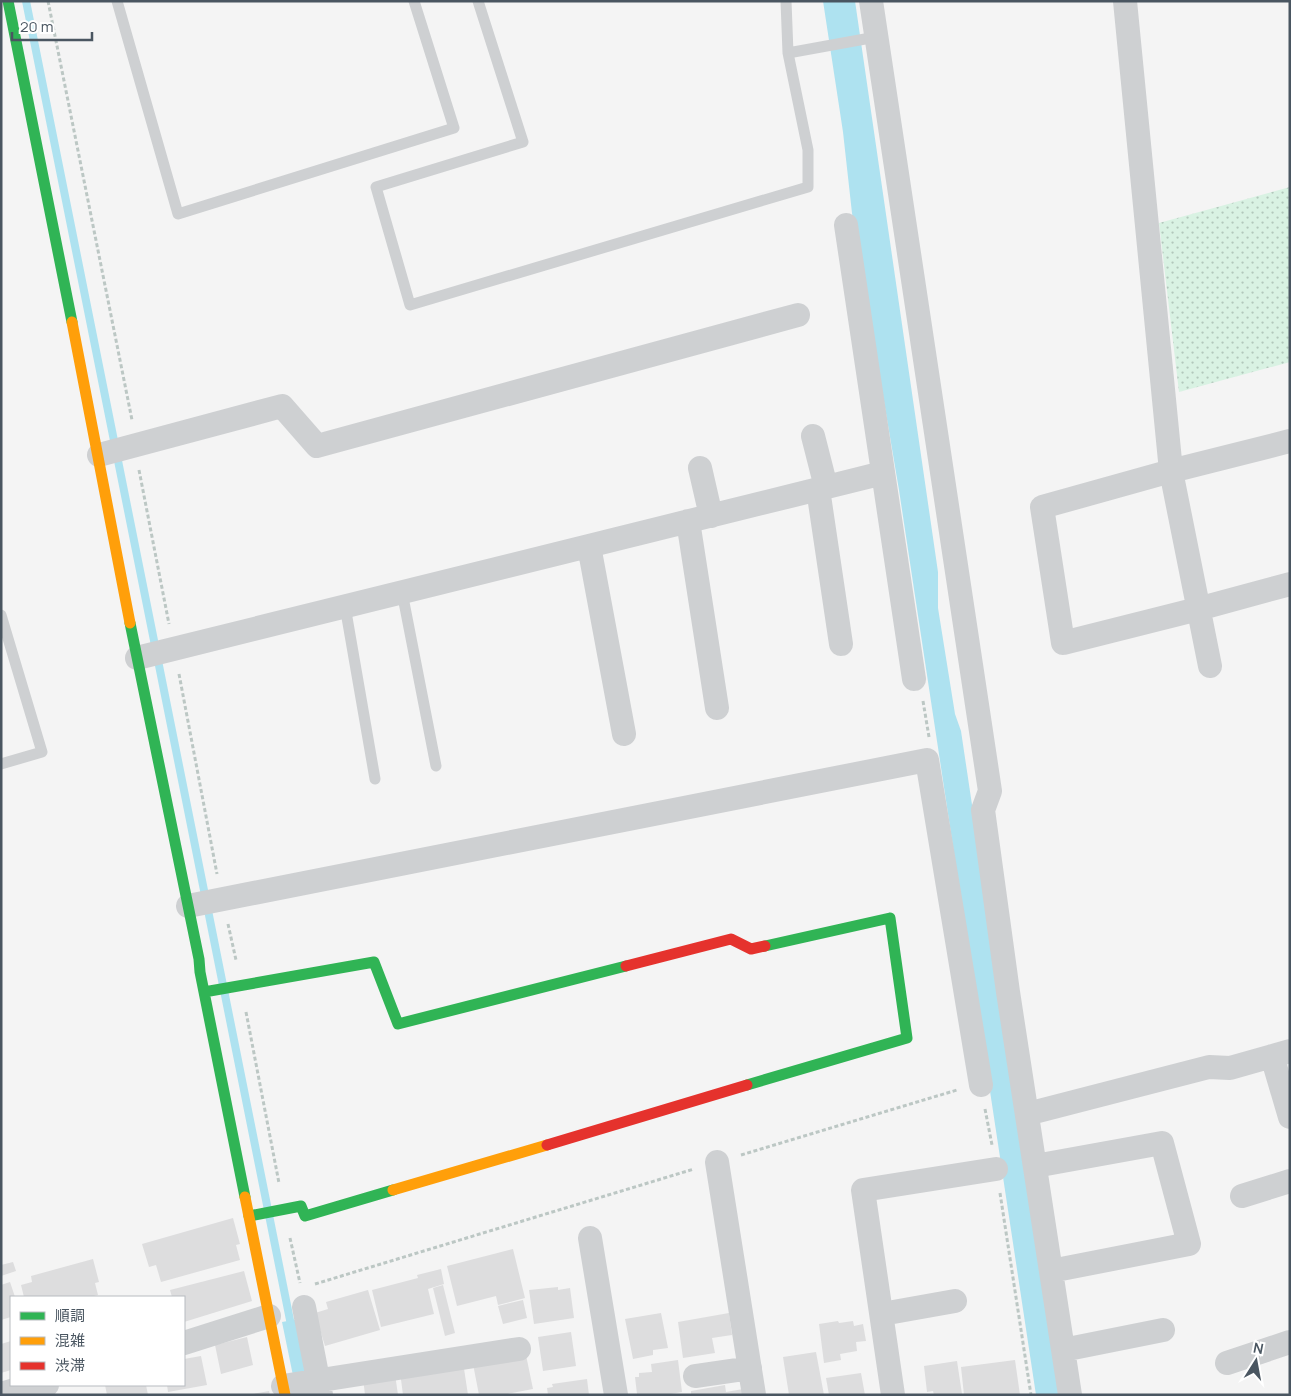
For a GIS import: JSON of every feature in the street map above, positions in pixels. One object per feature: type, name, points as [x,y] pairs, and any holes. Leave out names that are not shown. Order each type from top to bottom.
[{"type":"street","points":[[8,1],[111,452],[141,657],[178,862],[200,903],[200,972],[209,991],[253,1215],[269,1316],[302,1387]]},
{"type":"street","points":[[871,1],[870,39],[990,791],[983,810],[1070,1395]]},
{"type":"street","points":[[1125,1],[1171,471],[1210,666]]},
{"type":"street","points":[[846,224],[914,679]]},
{"type":"street","points":[[111,452],[282,406],[317,446],[798,315]]},
{"type":"street","points":[[814,436],[841,644]]},
{"type":"street","points":[[1290,441],[1171,471],[1042,507],[1063,643],[1290,584]]},
{"type":"street","points":[[700,468],[711,516]]},
{"type":"street","points":[[141,657],[883,473]]},
{"type":"street","points":[[688,521],[717,708]]},
{"type":"street","points":[[590,546],[624,734]]},
{"type":"street","points":[[200,903],[927,760],[981,1085]]},
{"type":"street","points":[[209,991],[374,962],[398,1024],[731,939],[751,949],[890,918],[907,1038],[305,1216],[301,1206],[253,1215]]},
{"type":"street","points":[[1027,1114],[1209,1067],[1230,1068],[1281,1053],[1290,1117]]},
{"type":"street","points":[[1035,1166],[1162,1142],[1189,1244],[1051,1271]]},
{"type":"street","points":[[717,1162],[754,1395]]},
{"type":"street","points":[[893,1395],[863,1190],[996,1169]]},
{"type":"street","points":[[1242,1196],[1290,1181]]},
{"type":"street","points":[[590,1238],[616,1395]]},
{"type":"street","points":[[882,1314],[955,1301]]},
{"type":"street","points":[[302,1387],[304,1307]]},
{"type":"street","points":[[185,1343],[269,1316]]},
{"type":"street","points":[[1063,1350],[1163,1330]]},
{"type":"street","points":[[1227,1363],[1290,1342]]},
{"type":"street","points":[[302,1387],[519,1349]]},
{"type":"street","points":[[695,1376],[750,1368]]},
{"type":"street","points":[[1,1394],[18,1389],[36,1390]]},
{"type":"lane","points":[[117,1],[178,214],[454,128],[414,1]]},
{"type":"lane","points":[[478,1],[524,142],[376,187],[410,305],[808,187],[808,150],[788,53],[786,1]]},
{"type":"lane","points":[[788,53],[870,39]]},
{"type":"lane","points":[[402,592],[436,766]]},
{"type":"lane","points":[[345,606],[375,779]]},
{"type":"lane","points":[[1,615],[42,752],[1,764]]},
{"type":"path","points":[[914,679],[921,684],[930,746],[927,760]]},
{"type":"green space","points":[[1290,187],[1290,362],[1179,392],[1159,223]]},
{"type":"water","points":[[823,1],[855,1],[938,572],[938,608],[955,714],[961,731],[1060,1395],[1036,1395],[899,490],[852,213],[843,132]]},
{"type":"water","points":[[299,1319],[315,1395],[297,1395],[282,1322]]},
{"type":"building","points":[[233,1218],[240,1244],[236,1245],[240,1260],[161,1282],[156,1265],[149,1267],[142,1244]]},
{"type":"building","points":[[513,1249],[525,1298],[498,1305],[496,1296],[457,1306],[447,1266]]},
{"type":"building","points":[[93,1259],[99,1282],[95,1283],[98,1295],[24,1296],[21,1285],[32,1282],[31,1276]]},
{"type":"building","points":[[13,1262],[16,1271],[1,1276],[1,1265]]},
{"type":"building","points":[[441,1269],[444,1284],[428,1289],[434,1314],[381,1327],[372,1290],[418,1278],[417,1275]]},
{"type":"building","points":[[244,1271],[252,1301],[185,1322],[185,1296],[172,1296],[170,1290]]},
{"type":"building","points":[[10,1282],[15,1296],[10,1296],[10,1317],[1,1320],[1,1285]]},
{"type":"building","points":[[443,1285],[455,1333],[445,1336],[433,1288]]},
{"type":"building","points":[[558,1287],[558,1290],[570,1288],[574,1318],[534,1324],[529,1290]]},
{"type":"building","points":[[368,1290],[380,1330],[325,1346],[315,1313],[328,1309],[326,1302]]},
{"type":"building","points":[[523,1300],[527,1318],[503,1324],[498,1306]]},
{"type":"building","points":[[661,1313],[668,1348],[653,1350],[653,1355],[633,1359],[625,1319]]},
{"type":"building","points":[[729,1313],[732,1335],[712,1338],[715,1353],[683,1358],[678,1322]]},
{"type":"building","points":[[838,1321],[839,1323],[853,1321],[854,1326],[863,1324],[866,1341],[856,1342],[857,1351],[840,1354],[841,1360],[824,1363],[819,1324]]},
{"type":"building","points":[[571,1332],[576,1366],[543,1371],[538,1337]]},
{"type":"building","points":[[247,1337],[253,1365],[221,1374],[215,1345]]},
{"type":"building","points":[[10,1341],[10,1370],[1,1373],[1,1344]]},
{"type":"building","points":[[816,1352],[824,1395],[789,1395],[783,1357]]},
{"type":"building","points":[[526,1355],[533,1389],[502,1395],[479,1395],[473,1364]]},
{"type":"building","points":[[201,1356],[207,1385],[168,1392],[167,1386],[185,1386],[185,1359]]},
{"type":"building","points":[[678,1360],[682,1392],[665,1395],[637,1394],[635,1377],[639,1377],[639,1373],[652,1372],[651,1364]]},
{"type":"building","points":[[1015,1360],[1020,1395],[964,1395],[961,1367]]},
{"type":"building","points":[[957,1361],[962,1394],[934,1395],[933,1391],[927,1392],[924,1366]]},
{"type":"building","points":[[463,1362],[468,1395],[403,1395],[400,1372]]},
{"type":"building","points":[[861,1373],[865,1395],[829,1395],[826,1378]]},
{"type":"building","points":[[395,1374],[398,1395],[365,1395],[363,1378]]},
{"type":"building","points":[[587,1379],[589,1395],[548,1395],[547,1388],[553,1387],[552,1384]]},
{"type":"building","points":[[725,1385],[726,1392],[743,1389],[744,1395],[691,1395],[691,1391]]},
{"type":"building","points":[[105,1386],[146,1386],[148,1395],[107,1395]]},
{"type":"building","points":[[269,1391],[270,1395],[253,1395],[253,1394]]},
{"type":"waterway","points":[[26,1],[292,1330]]},
{"type":"traffic: fast","points":[[8,1],[72,322]]},
{"type":"traffic: fast","points":[[130,623],[199,959],[245,1197]]},
{"type":"traffic: fast","points":[[747,1085],[907,1038],[890,918],[765,946]]},
{"type":"traffic: fast","points":[[204,992],[374,962],[398,1024],[626,966]]},
{"type":"traffic: fast","points":[[249,1216],[301,1206],[305,1216],[393,1190]]},
{"type":"traffic: slow","points":[[72,322],[130,623]]},
{"type":"traffic: slow","points":[[393,1190],[547,1145]]},
{"type":"traffic: slow","points":[[245,1197],[285,1395]]},
{"type":"traffic: jam","points":[[626,966],[731,939],[751,949],[765,946]]},
{"type":"traffic: jam","points":[[547,1145],[747,1085]]}]
